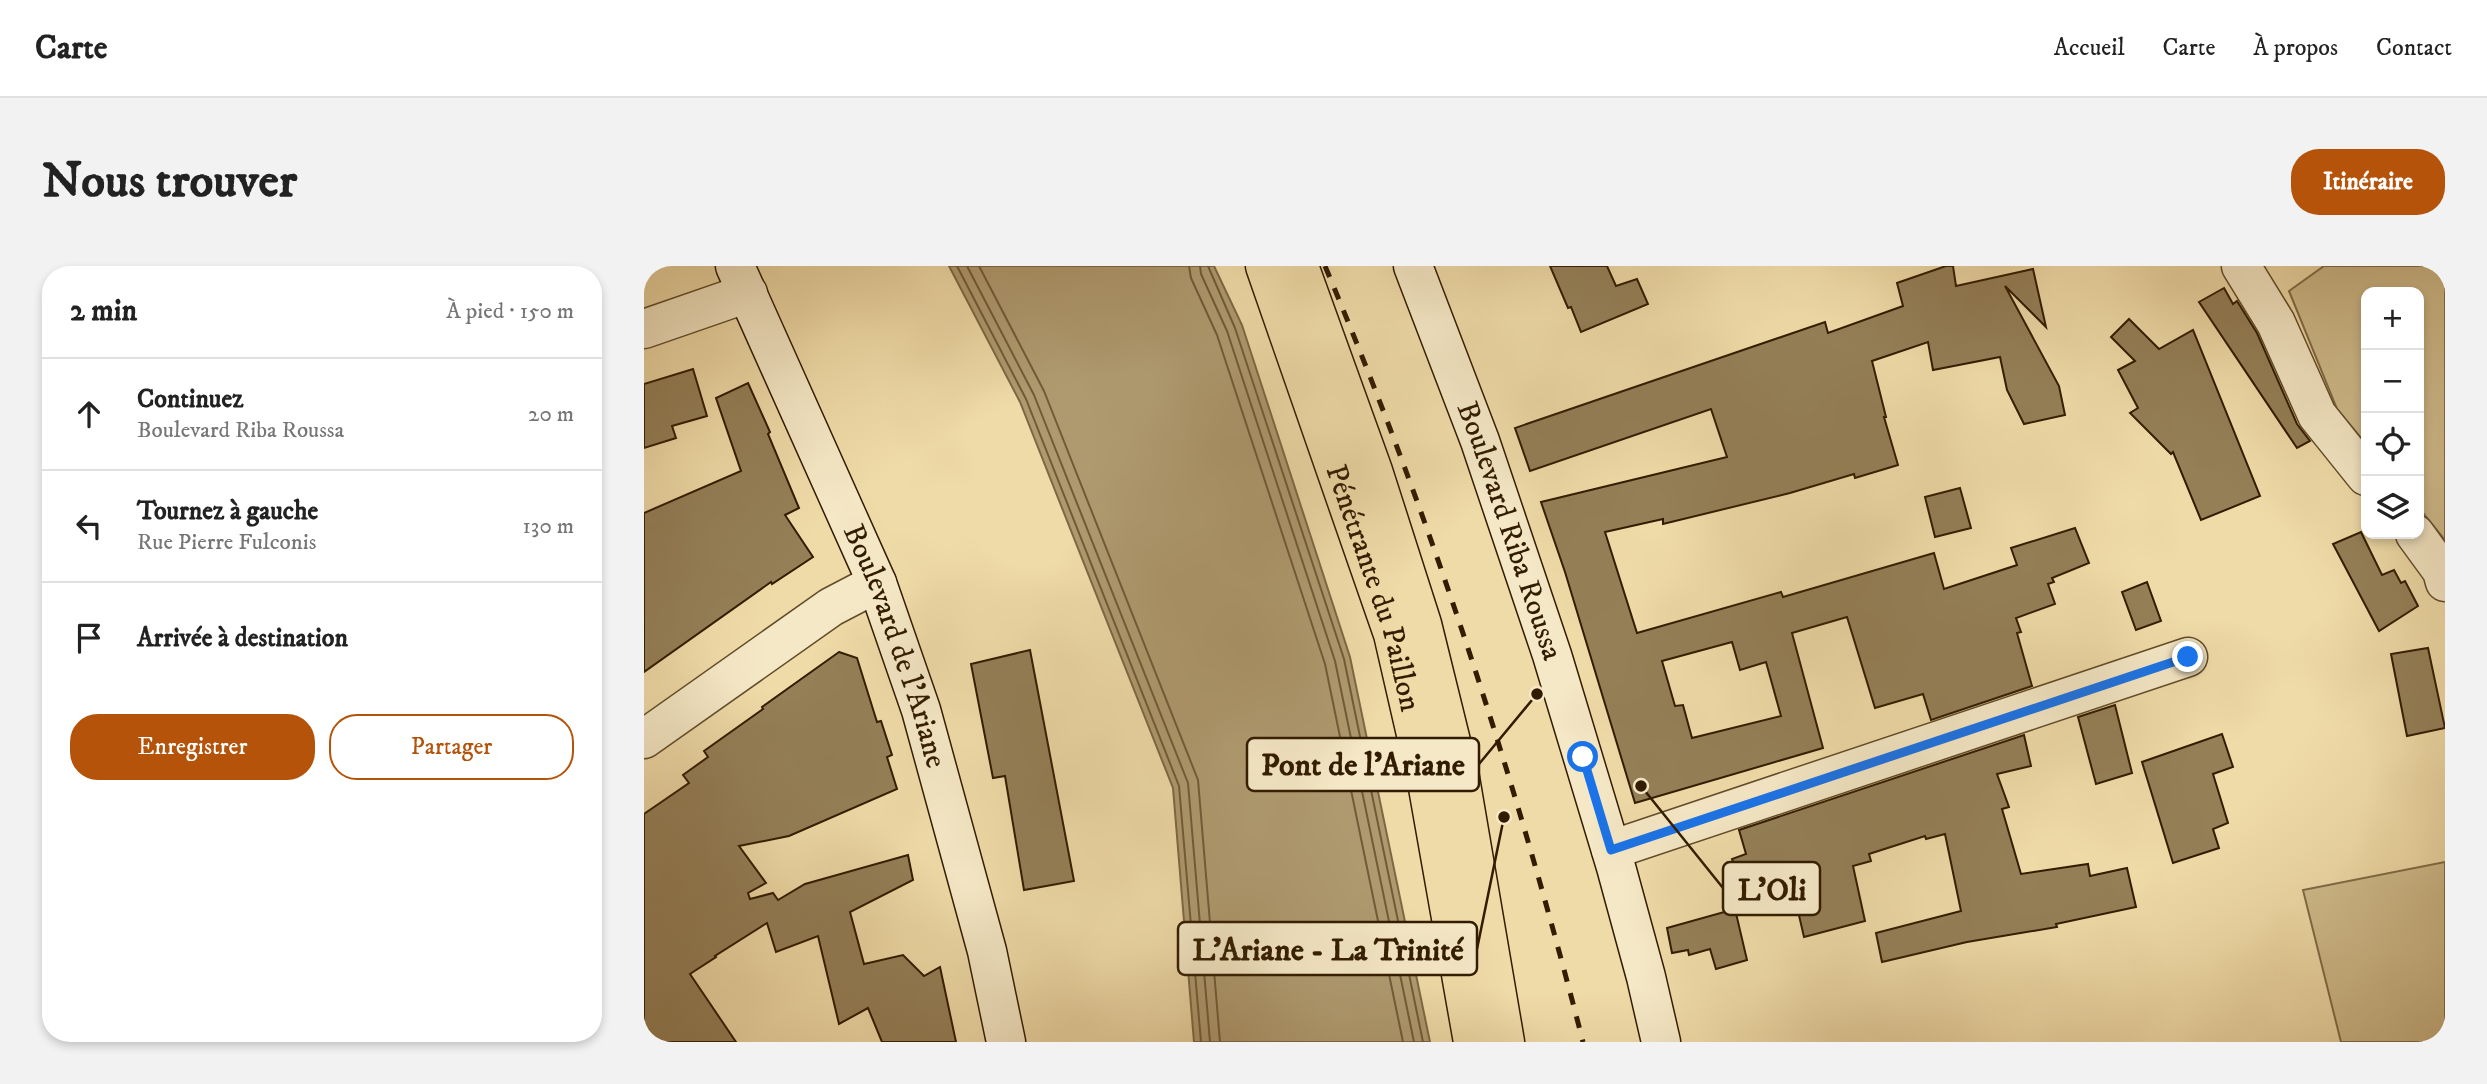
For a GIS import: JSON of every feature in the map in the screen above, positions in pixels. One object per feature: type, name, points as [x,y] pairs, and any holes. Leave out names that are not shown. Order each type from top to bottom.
[{"type":"main road","name":"Pénétrante du Paillon","points":[[1265,266],[1393,634],[1427,782],[1473,1042]]},
{"type":"main road","name":"Pénétrante du Paillon","points":[[1298,266],[1373,471],[1422,624],[1460,778],[1505,1042]]},
{"type":"street","name":"Boulevard Riba Roussa","points":[[1413,266],[1489,467],[1552,655],[1611,850],[1661,1042]]},
{"type":"street","points":[[2248,270],[2276,323],[2317,415],[2361,470]]},
{"type":"street","points":[[644,329],[742,280]]},
{"type":"street","name":"Boulevard de l'Ariane","points":[[742,280],[877,583],[921,710],[987,951],[1006,1042]]},
{"type":"street","points":[[2419,539],[2442,571],[2445,582]]},
{"type":"street","points":[[644,739],[831,607],[877,583]]},
{"type":"street","points":[[1611,850],[2188,657]]},
{"type":"shaded area","points":[[2324,266],[2445,266],[2445,540],[2424,514],[2424,287],[2361,287],[2361,438],[2337,409],[2289,291]]},
{"type":"shaded area","points":[[2445,862],[2445,1042],[2341,1042],[2303,890]]},
{"type":"water","points":[[949,266],[1214,266],[1242,325],[1350,657],[1430,1042],[1194,1042],[1173,788],[1020,402]]},
{"type":"building","points":[[1550,266],[1607,266],[1616,286],[1637,279],[1648,304],[1581,332]]},
{"type":"building","points":[[1946,266],[1953,266],[1956,286],[2033,269],[2046,327],[2005,286],[2059,386],[2065,415],[2024,424],[2007,390],[2000,357],[1933,370],[1928,342],[1872,361],[1898,465],[1855,478],[1854,474],[1790,493],[1663,524],[1663,519],[1605,532],[1637,633],[1781,592],[1783,597],[1934,553],[1944,589],[2017,565],[2011,548],[2075,528],[2089,563],[2052,578],[2054,582],[2048,584],[2055,604],[2016,618],[2021,632],[2017,633],[2032,686],[1931,720],[1923,694],[1875,708],[1847,617],[1792,633],[1823,748],[1635,803],[1541,502],[1727,457],[1711,409],[1530,471],[1515,428],[1825,322],[1828,333],[1903,306],[1897,283]],"holes":[[[1732,642],[1740,670],[1766,662],[1781,716],[1692,738],[1683,705],[1675,706],[1662,661]]]},
{"type":"building","points":[[2224,288],[2233,304],[2237,301],[2257,333],[2297,424],[2310,441],[2297,448],[2199,302]]},
{"type":"building","points":[[2129,319],[2159,349],[2193,330],[2260,496],[2201,520],[2173,452],[2171,454],[2130,413],[2138,408],[2118,370],[2135,361],[2111,337]]},
{"type":"building","points":[[693,369],[707,416],[672,426],[676,438],[644,448],[644,384]]},
{"type":"building","points":[[748,383],[799,508],[785,515],[813,557],[772,584],[771,582],[644,672],[644,513],[741,471],[716,398]]},
{"type":"building","points":[[1960,488],[1971,528],[1935,537],[1925,497]]},
{"type":"building","points":[[2361,532],[2361,539],[2364,539],[2382,575],[2394,570],[2401,583],[2405,581],[2418,606],[2379,631],[2333,544]]},
{"type":"building","points":[[2147,582],[2161,621],[2136,630],[2122,592]]},
{"type":"building","points":[[2428,648],[2445,728],[2407,736],[2391,654]]},
{"type":"building","points":[[1030,650],[1074,881],[1024,890],[1005,776],[993,778],[971,664]]},
{"type":"building","points":[[839,652],[857,658],[877,722],[881,721],[892,755],[887,757],[897,789],[789,836],[739,846],[766,883],[748,893],[750,899],[773,893],[778,900],[805,884],[908,855],[913,880],[850,912],[864,964],[903,955],[924,976],[940,967],[956,1042],[882,1042],[868,1008],[839,1024],[818,936],[776,952],[767,923],[690,974],[736,1042],[644,1042],[644,814],[689,783],[683,775],[708,757],[704,751]]},
{"type":"building","points":[[2115,705],[2132,773],[2096,784],[2078,717]]},
{"type":"building","points":[[2222,734],[2233,767],[2213,774],[2228,823],[2213,829],[2219,848],[2173,863],[2142,762]]},
{"type":"building","points":[[2024,735],[2031,766],[1997,774],[2009,807],[2002,809],[2021,874],[2088,864],[2090,876],[2127,868],[2136,907],[2056,924],[2057,927],[1967,942],[1882,962],[1876,933],[1961,911],[1945,834],[1926,839],[1925,836],[1869,854],[1871,861],[1853,866],[1865,921],[1804,937],[1788,868],[1741,884],[1732,859],[1746,854],[1739,830]]},
{"type":"building","points":[[1735,909],[1747,960],[1716,969],[1710,949],[1689,955],[1688,950],[1672,953],[1667,928]]},
{"type":"railway","points":[[1325,266],[1400,456],[1468,649],[1529,844],[1583,1042]]},
{"type":"place","name":"Pont de l'Ariane","points":[[1537,694]]},
{"type":"place","name":"L'Oli","points":[[1641,786]]},
{"type":"place","name":"L'Ariane - La Trinité","points":[[1504,817]]},
{"type":"route","points":[[1583,757],[1611,850],[2188,657]]}]
